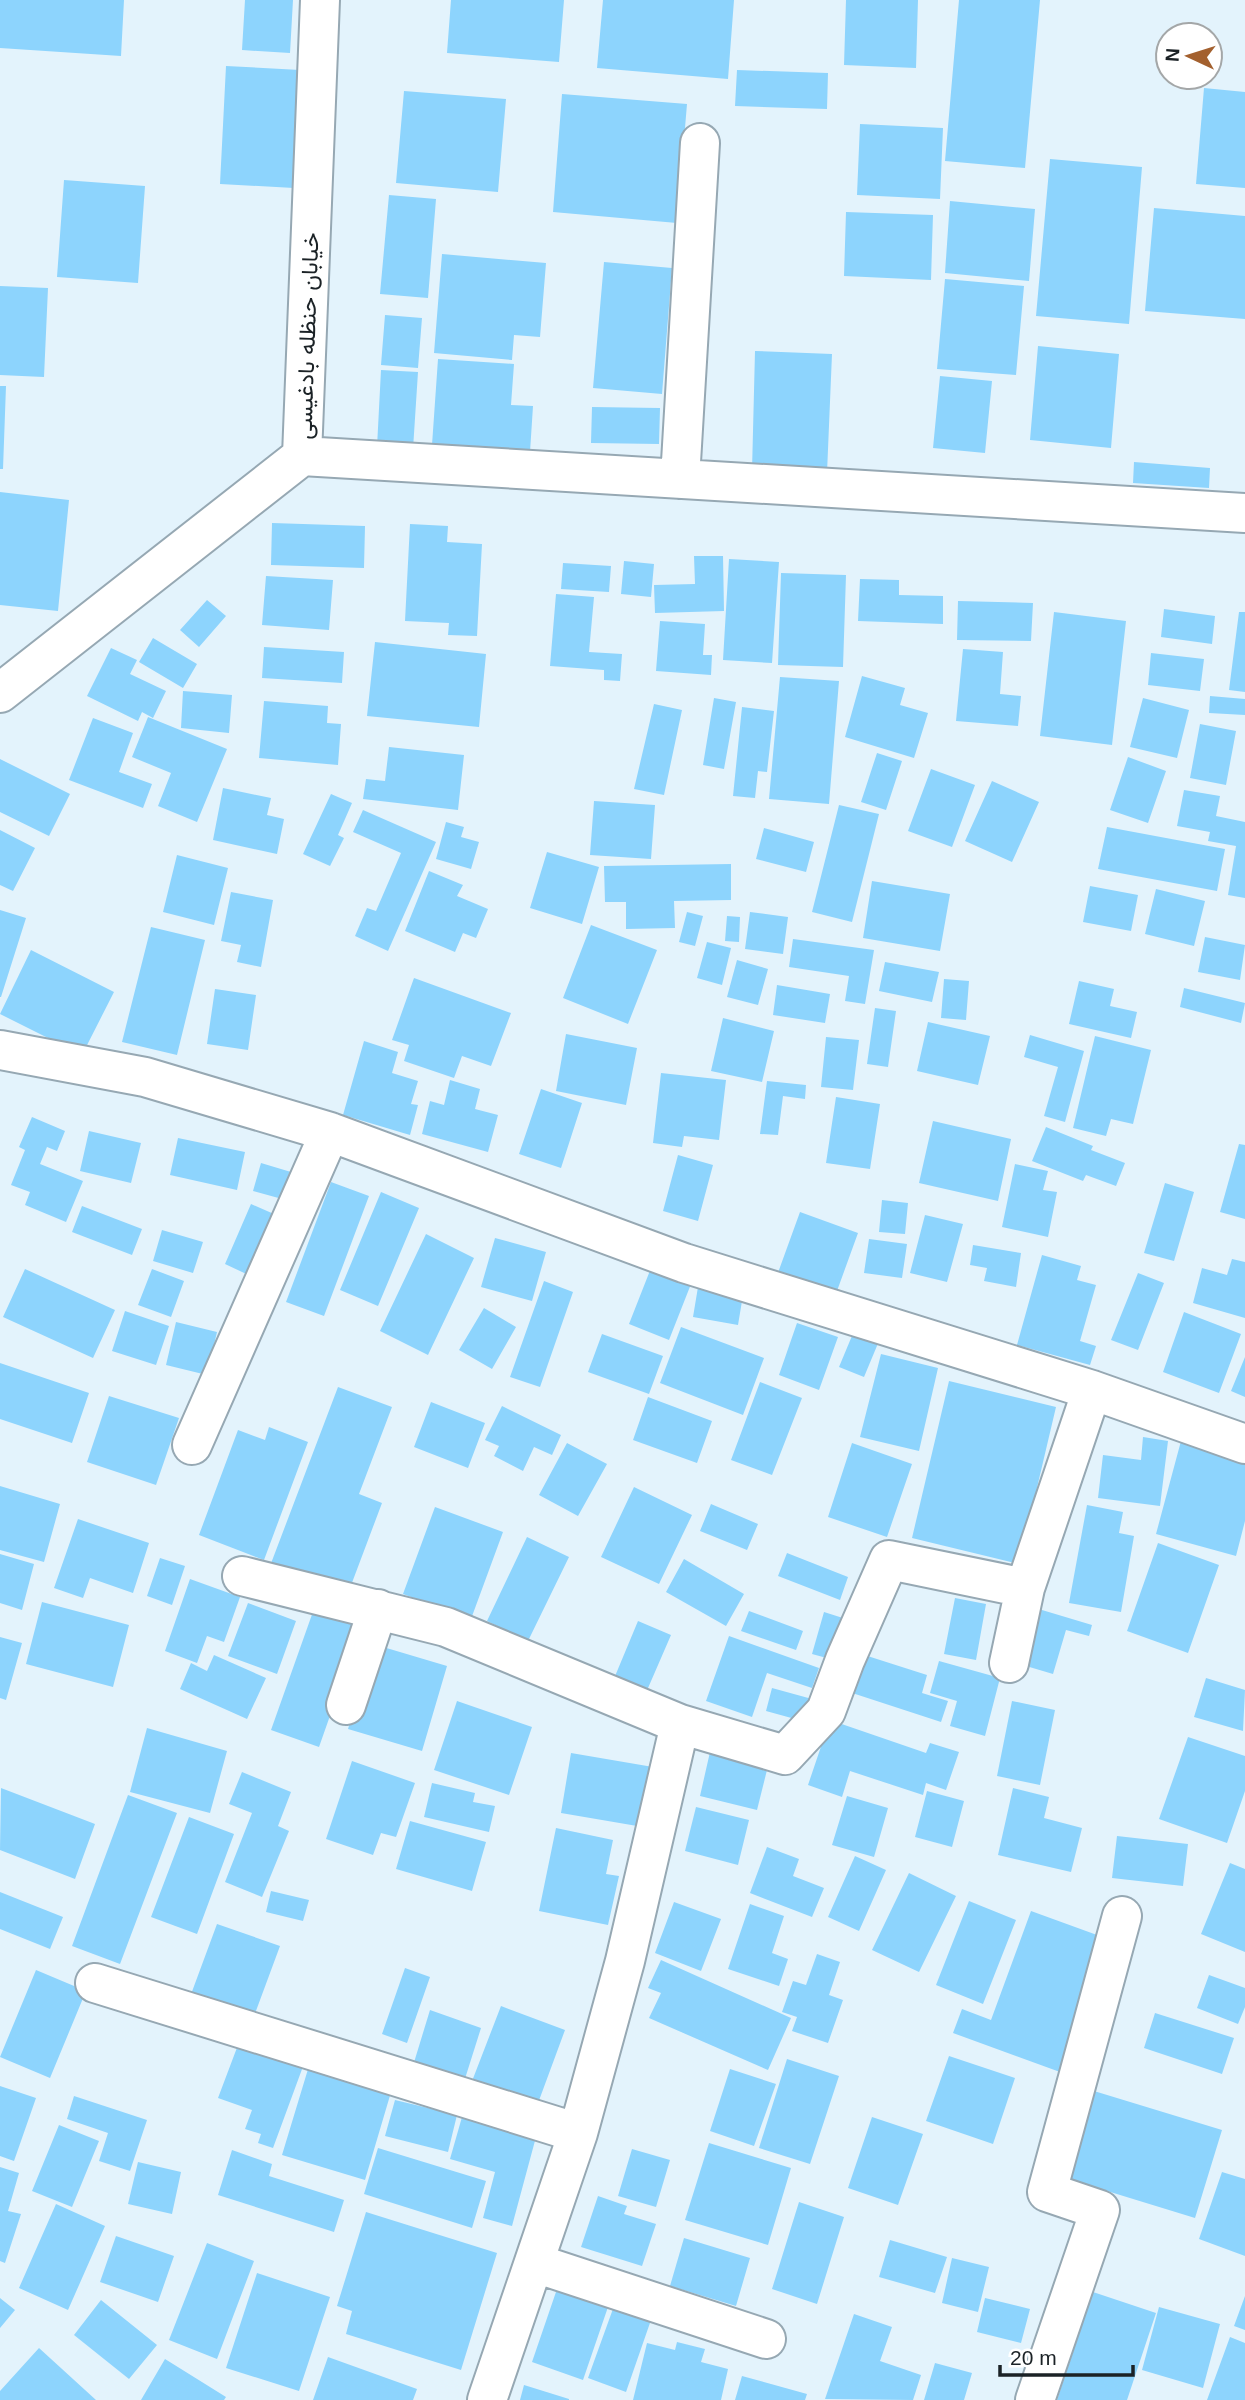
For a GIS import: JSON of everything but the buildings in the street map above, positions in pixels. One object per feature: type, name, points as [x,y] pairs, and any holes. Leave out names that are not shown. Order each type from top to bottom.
[{"type":"street","name":"خیابان حنظله بادغیسی","points":[[0,693],[302,456],[320,0]]},
{"type":"street","points":[[680,478],[700,143]]},
{"type":"street","points":[[302,456],[1245,513]]},
{"type":"street","points":[[0,1052],[145,1077],[330,1132],[684,1263],[1092,1390],[1245,1444]]},
{"type":"street","points":[[192,1445],[330,1132]]},
{"type":"street","points":[[1009,1663],[1025,1588],[1092,1390]]},
{"type":"street","points":[[242,1576],[446,1627],[680,1724],[785,1755],[826,1711],[845,1660],[889,1560],[1025,1588]]},
{"type":"street","points":[[346,1705],[378,1609]]},
{"type":"street","points":[[487,2400],[578,2133],[625,1961],[680,1724]]},
{"type":"street","points":[[1035,2400],[1100,2210],[1047,2192],[1122,1916]]},
{"type":"street","points":[[95,1983],[578,2133]]},
{"type":"street","points":[[535,2263],[766,2339]]}]
